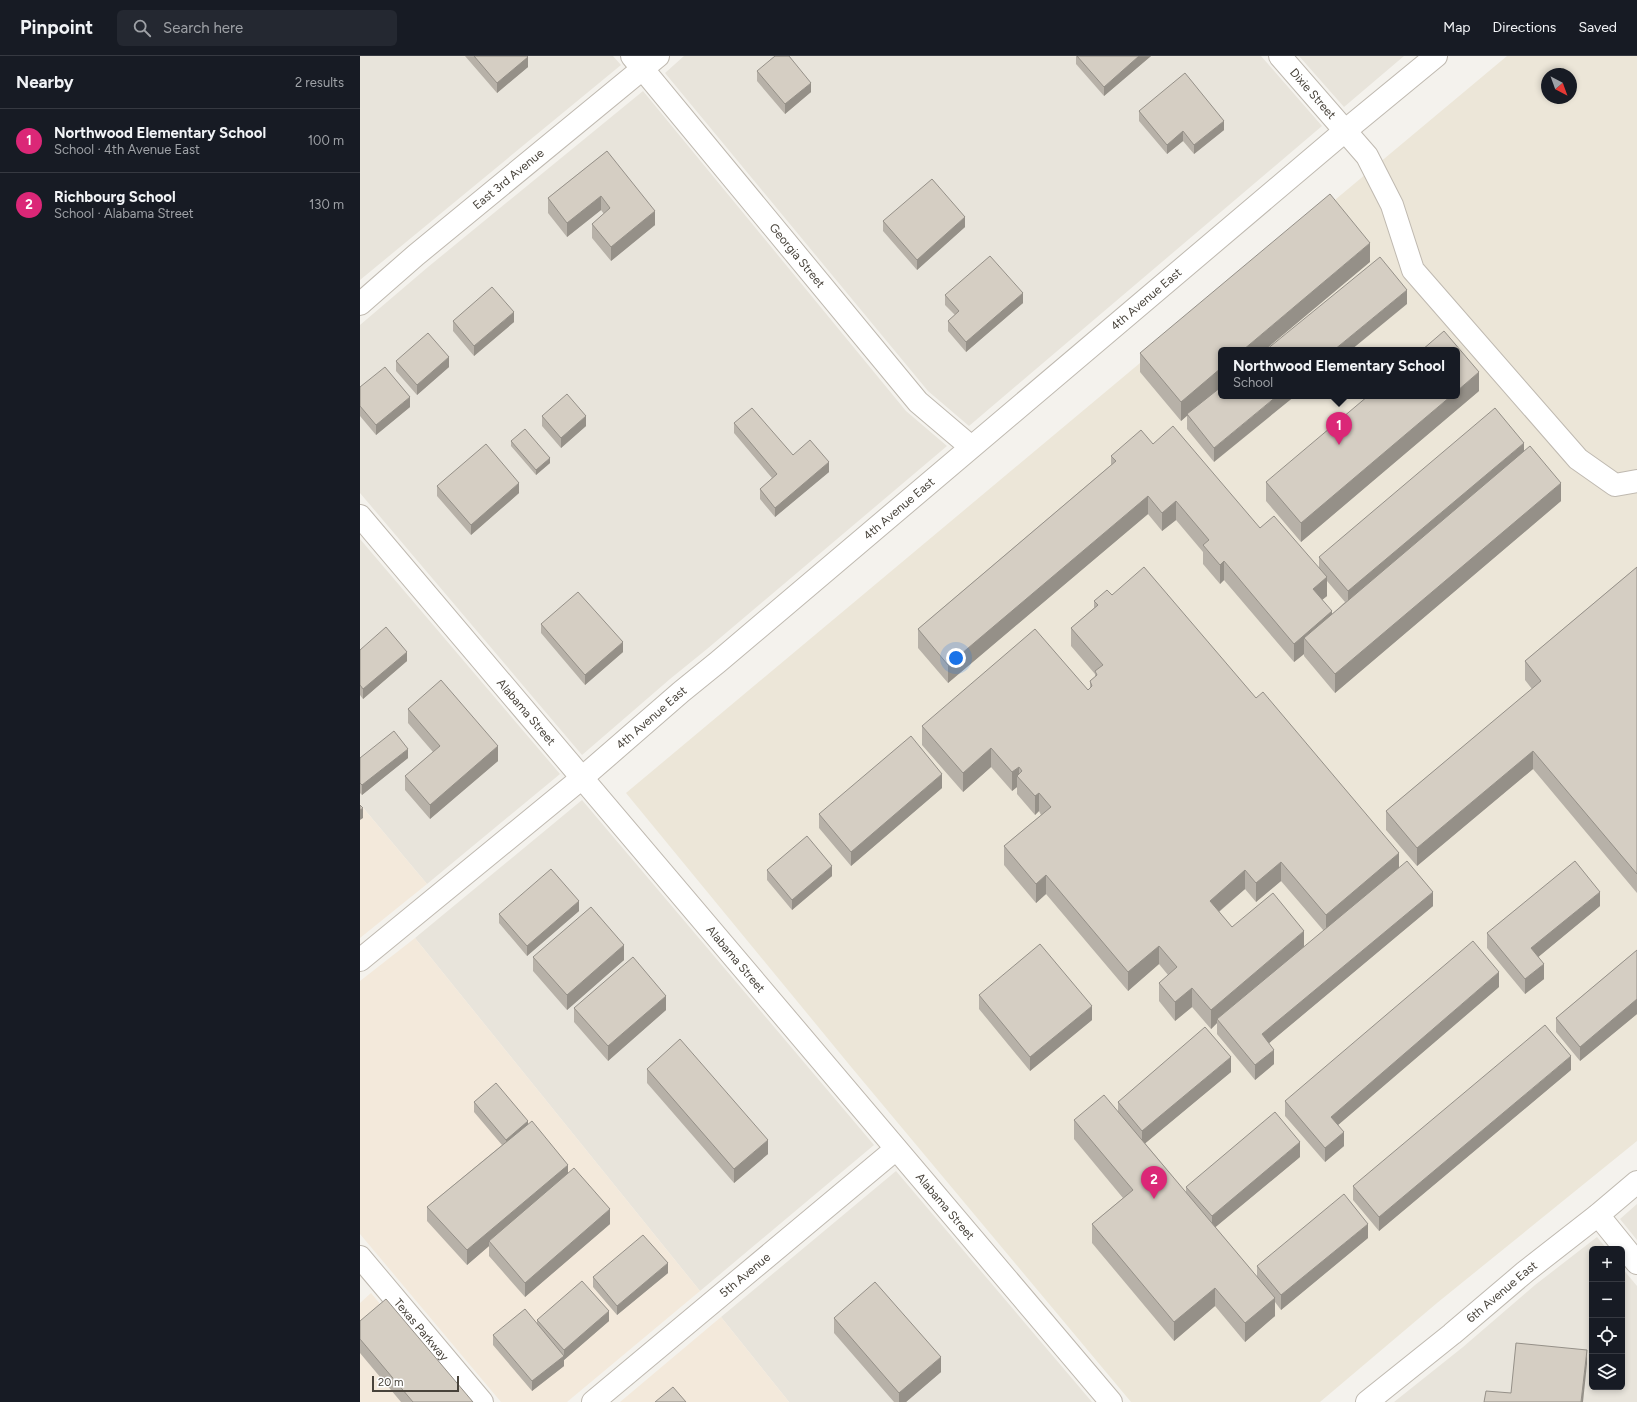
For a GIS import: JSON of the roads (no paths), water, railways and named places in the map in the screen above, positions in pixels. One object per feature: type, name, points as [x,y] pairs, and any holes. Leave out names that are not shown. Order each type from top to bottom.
[{"type":"street","name":"Dixie Street","points":[[1280,56],[1346,130],[1367,156],[1392,205],[1413,270],[1578,459],[1615,484],[1637,481]]},
{"type":"street","name":"4th Avenue East","points":[[360,960],[582,778],[681,692],[1346,130],[1436,56]]},
{"type":"street","name":"East 3rd Avenue","points":[[360,304],[644,60]]},
{"type":"street","name":"Georgia Street","points":[[644,60],[918,402],[971,447]]},
{"type":"street","name":"Alabama Street","points":[[360,516],[1111,1402]]},
{"type":"street","name":"5th Avenue","points":[[593,1402],[896,1148]]},
{"type":"street","name":"6th Avenue East","points":[[1367,1402],[1637,1182]]},
{"type":"street","points":[[1598,1215],[1637,1263]]},
{"type":"street","name":"Texas Parkway","points":[[364,1269],[482,1402]]},
{"type":"place","name":"Northwood Elementary School","points":[[1339,445]]},
{"type":"place","name":"Richbourg School","points":[[1154,1199]]}]
